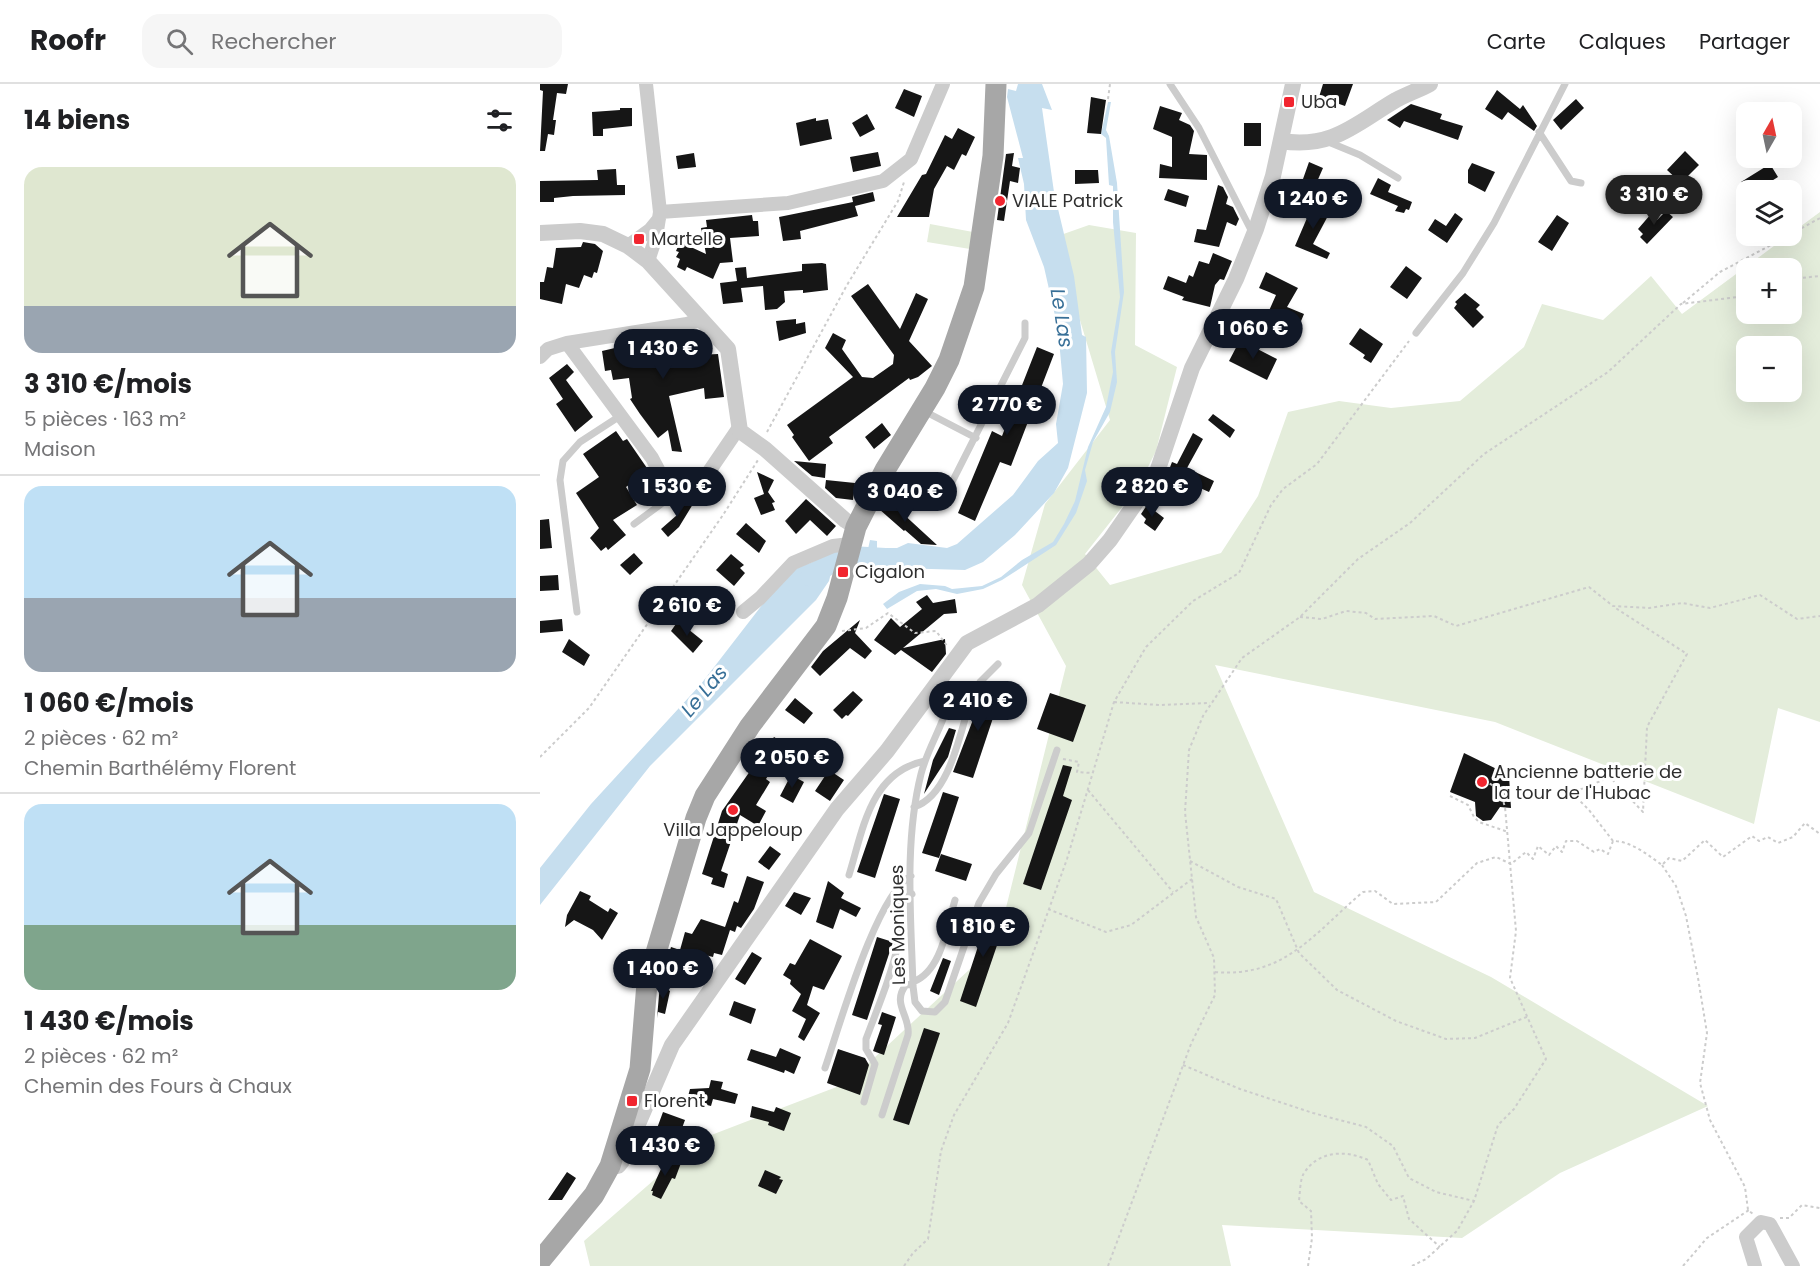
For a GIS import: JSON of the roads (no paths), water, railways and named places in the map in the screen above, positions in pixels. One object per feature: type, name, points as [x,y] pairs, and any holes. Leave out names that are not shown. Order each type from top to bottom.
[{"type":"main road","points":[[984,84],[985,104],[994,136]]},
{"type":"main road","points":[[540,1261],[594,1195],[610,1166],[640,1069],[647,983],[696,818],[705,796],[750,726],[827,624],[837,598],[850,546],[885,470],[945,369],[971,300],[994,136],[994,84]]},
{"type":"street","points":[[646,84],[659,216],[648,261]]},
{"type":"street","points":[[659,216],[788,203],[883,182],[911,159],[943,84]]},
{"type":"street","points":[[610,1166],[618,1166],[622,1161],[677,1038],[837,809],[887,751],[934,685],[976,636],[998,627],[1049,597],[1089,564],[1118,529],[1162,462],[1172,423],[1192,368],[1234,284],[1254,234],[1281,141],[1293,84]]},
{"type":"street","points":[[1281,141],[1299,143],[1325,140],[1353,129],[1398,99],[1430,84]]},
{"type":"street","points":[[628,246],[650,230],[659,216]]},
{"type":"street","points":[[540,233],[593,232],[616,238],[648,261],[730,352],[738,429],[850,546]]},
{"type":"street","points":[[540,357],[548,349],[567,343],[700,320]]},
{"type":"street","points":[[567,343],[652,458],[672,496],[706,476],[738,429]]},
{"type":"street","points":[[743,612],[760,598],[793,563],[833,546],[850,546]]},
{"type":"street","points":[[1755,1266],[1746,1237],[1761,1222],[1770,1224],[1793,1266]]},
{"type":"lane","points":[[1170,84],[1199,128],[1248,227],[1254,234]]},
{"type":"lane","points":[[1416,333],[1470,262],[1494,223],[1565,84]]},
{"type":"lane","points":[[1539,132],[1570,181],[1581,183]]},
{"type":"lane","points":[[1325,140],[1331,145],[1360,155],[1398,178]]},
{"type":"lane","points":[[945,496],[1025,338],[1025,324]]},
{"type":"lane","points":[[922,409],[976,438]]},
{"type":"lane","points":[[577,612],[560,480],[563,461],[580,442],[620,416]]},
{"type":"lane","points":[[634,524],[672,496]]},
{"type":"lane","points":[[914,807],[935,794],[946,775],[975,688],[999,664]]},
{"type":"lane","name":"Les Moniques","points":[[934,685],[946,696],[948,705],[925,761],[914,807],[911,876],[913,983],[915,1002],[919,1009],[932,1013],[940,1008],[983,895],[1029,833],[1057,754]]},
{"type":"lane","points":[[849,875],[876,793],[890,778],[925,761]]},
{"type":"lane","points":[[825,1068],[872,935],[892,897],[904,880],[911,876]]},
{"type":"lane","points":[[864,1102],[875,1064],[866,1049],[866,1039],[899,942],[900,905],[904,898],[912,894]]},
{"type":"lane","points":[[882,1115],[909,1031],[900,1009],[901,993],[906,985],[926,975],[936,962],[955,900]]},
{"type":"water","points":[[1018,84],[1042,84],[1052,110],[1042,108],[1054,192],[1074,276],[1082,335],[1086,337],[1087,393],[1068,468],[1054,493],[1015,535],[983,562],[965,570],[864,567],[870,540],[877,541],[877,548],[897,548],[908,543],[947,548],[957,544],[1013,495],[1038,461],[1058,443],[1056,424],[1063,384],[1058,329],[1044,267],[1026,220],[1024,184],[1018,158],[1023,158],[1007,97],[1008,89],[1016,91]]},
{"type":"water","points":[[1108,102],[1111,102],[1106,130],[1117,183],[1124,292],[1115,352],[1117,382],[1110,412],[1093,442],[1085,470],[1087,481],[1076,513],[1056,545],[1002,580],[983,589],[957,594],[936,589],[917,591],[887,609],[883,604],[899,592],[920,584],[945,586],[952,589],[982,586],[1001,577],[1022,560],[1053,542],[1075,501],[1088,447],[1106,407],[1113,372],[1111,352],[1120,297],[1113,222],[1113,186],[1109,185],[1106,138],[1101,134]]},
{"type":"water","points":[[836,553],[829,581],[816,600],[650,766],[540,905],[540,868],[591,804],[701,684],[776,587],[792,570]]},
{"type":"waterway","name":"Le Las","points":[[811,576],[842,556],[894,559]]},
{"type":"place","name":"Uba","points":[[1289,102]]},
{"type":"place","name":"VIALE Patrick","points":[[1000,201]]},
{"type":"place","name":"Martelle","points":[[639,239]]},
{"type":"place","name":"Cigalon","points":[[843,572]]},
{"type":"place","name":"Ancienne batterie de la tour de l'Hubac","points":[[1482,782]]},
{"type":"place","name":"Villa Jappeloup","points":[[733,810]]},
{"type":"place","name":"Florent","points":[[632,1101]]}]
